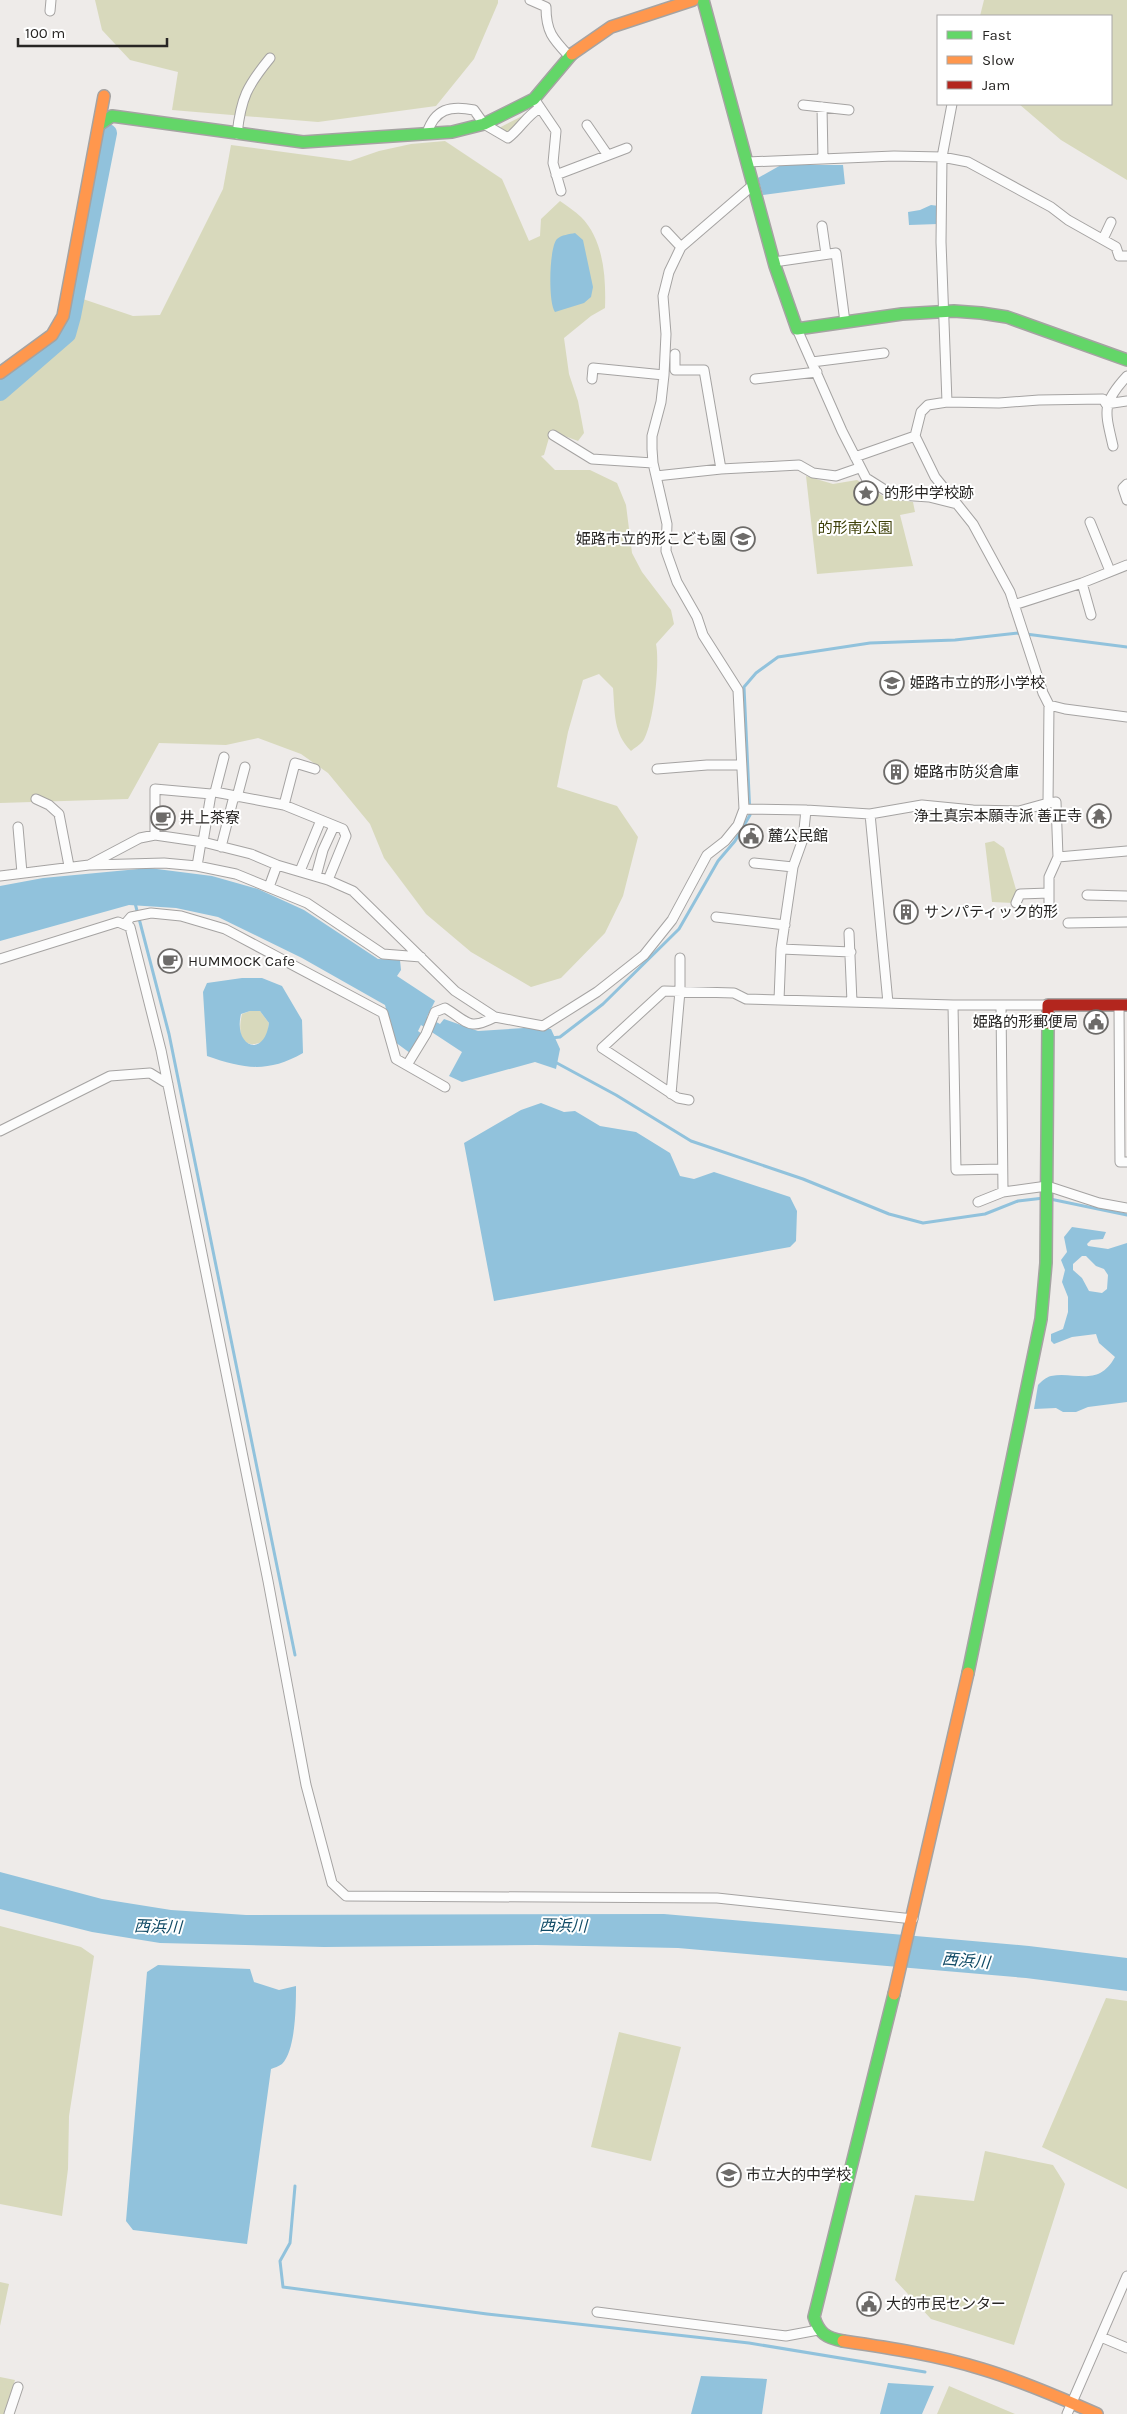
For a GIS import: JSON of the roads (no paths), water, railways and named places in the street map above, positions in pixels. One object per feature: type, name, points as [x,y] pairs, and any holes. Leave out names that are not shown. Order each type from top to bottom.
[{"type":"street","points":[[50,11],[52,0]]},
{"type":"street","points":[[530,0],[546,7],[546,25],[553,39],[569,56]]},
{"type":"street","points":[[427,133],[430,123],[439,113],[458,107],[474,110],[484,124],[508,138],[521,127],[531,114],[569,56],[611,27],[693,0]]},
{"type":"street","points":[[703,0],[774,262],[797,329],[859,468],[866,478],[885,490],[900,495],[929,497],[958,504]]},
{"type":"street","points":[[236,134],[240,106],[253,78],[270,58]]},
{"type":"street","points":[[0,373],[52,335],[63,316],[104,96]]},
{"type":"street","points":[[99,125],[112,116],[303,142],[452,132],[484,124],[537,104]]},
{"type":"street","points":[[537,104],[556,131],[553,163],[561,191]]},
{"type":"street","points":[[802,105],[849,110]]},
{"type":"street","points":[[947,402],[941,242],[942,157],[952,105]]},
{"type":"street","points":[[822,107],[823,159]]},
{"type":"street","points":[[587,125],[607,154]]},
{"type":"street","points":[[556,175],[607,154],[627,148]]},
{"type":"street","points":[[747,162],[942,157],[968,162],[1116,247],[1119,256],[1127,256]]},
{"type":"street","points":[[89,865],[140,838],[155,835],[202,842],[251,854],[277,865],[328,880],[353,891],[456,991],[495,1017],[543,1026],[597,992],[644,955],[672,920],[707,855],[725,841],[738,826],[744,809],[738,690],[703,635],[697,617],[677,582],[666,552],[668,524],[653,463],[652,436],[661,402],[664,375],[666,334],[663,296],[670,272],[681,247],[753,186]]},
{"type":"street","points":[[1102,240],[1111,222]]},
{"type":"street","points":[[822,226],[826,254]]},
{"type":"street","points":[[666,231],[681,247]]},
{"type":"street","points":[[774,262],[836,253],[845,322]]},
{"type":"street","points":[[797,329],[944,310],[988,313],[1007,317],[1127,360]]},
{"type":"street","points":[[812,362],[884,353]]},
{"type":"street","points":[[675,354],[675,370],[704,370],[721,469]]},
{"type":"street","points":[[592,379],[593,368],[664,375]]},
{"type":"street","points":[[755,379],[817,372]]},
{"type":"street","points":[[1106,404],[1127,376]]},
{"type":"street","points":[[1048,803],[1049,705],[1043,693],[1010,592],[973,524],[935,477],[915,436],[921,412],[928,405],[947,402],[999,403],[1103,399],[1106,404],[1106,417],[1113,446]]},
{"type":"street","points":[[1106,404],[1127,401]]},
{"type":"street","points":[[553,435],[592,459],[653,463]]},
{"type":"street","points":[[855,457],[915,436]]},
{"type":"street","points":[[656,476],[721,469],[798,466],[813,473],[836,476],[859,468]]},
{"type":"street","points":[[1127,484],[1124,488],[1127,500]]},
{"type":"street","points":[[1090,522],[1110,571]]},
{"type":"street","points":[[1014,605],[1082,583],[1127,565]]},
{"type":"street","points":[[1082,583],[1091,615]]},
{"type":"street","points":[[1049,705],[1065,709],[1127,717]]},
{"type":"street","points":[[197,866],[213,793],[224,757]]},
{"type":"street","points":[[284,805],[294,763],[315,769]]},
{"type":"street","points":[[657,769],[706,765],[742,765]]},
{"type":"street","points":[[221,847],[245,766]]},
{"type":"street","points":[[155,835],[155,789],[213,793],[284,805],[343,830],[346,836],[328,880]]},
{"type":"street","points":[[36,799],[49,805],[60,814],[69,866]]},
{"type":"street","points":[[744,809],[870,814],[922,805],[973,810],[1019,811],[1056,802],[1058,857],[1049,877],[1049,913]]},
{"type":"street","points":[[779,1000],[781,949],[793,867],[803,840],[806,810]]},
{"type":"street","points":[[870,814],[888,1003]]},
{"type":"street","points":[[300,872],[321,820]]},
{"type":"street","points":[[316,876],[323,850],[334,826]]},
{"type":"street","points":[[18,827],[22,873]]},
{"type":"street","points":[[1058,857],[1127,851]]},
{"type":"street","points":[[0,876],[69,866],[164,863],[197,866],[236,874],[307,904],[383,954],[421,958]]},
{"type":"street","points":[[754,863],[793,867]]},
{"type":"street","points":[[269,887],[277,865]]},
{"type":"street","points":[[1016,903],[1020,894],[1050,893]]},
{"type":"street","points":[[1087,895],[1127,896]]},
{"type":"street","points":[[125,924],[131,917],[151,913],[181,916],[225,929],[383,1013],[396,1059],[445,1087]]},
{"type":"street","points":[[716,917],[785,925]]},
{"type":"street","points":[[0,960],[118,922],[130,927],[168,1084],[268,1581],[306,1785],[332,1884],[346,1896],[717,1898],[912,1923]]},
{"type":"street","points":[[1068,923],[1127,922]]},
{"type":"street","points":[[849,933],[852,1002]]},
{"type":"street","points":[[781,949],[851,952]]},
{"type":"street","points":[[671,1094],[680,991],[680,958]]},
{"type":"street","points":[[689,1100],[678,1098],[671,1094],[602,1048],[664,991],[734,992],[746,999],[1001,1006],[1123,1005],[1120,1162],[1127,1162]]},
{"type":"street","points":[[954,1005],[956,1170],[1002,1169]]},
{"type":"street","points":[[1048,1005],[1046,1262],[1041,1319],[956,1732],[912,1923],[814,2316],[818,2330],[830,2339],[965,2363],[999,2374],[1097,2414]]},
{"type":"street","points":[[1001,1006],[1003,1192]]},
{"type":"street","points":[[407,1065],[426,1034],[436,1012],[446,1008],[470,1025],[480,1025],[495,1017]]},
{"type":"street","points":[[0,1131],[110,1076],[150,1073],[168,1084]]},
{"type":"street","points":[[978,1202],[1003,1192],[1047,1194],[1127,1208]]},
{"type":"street","points":[[1067,2414],[1127,2276]]},
{"type":"street","points":[[597,2312],[786,2336],[818,2330]]},
{"type":"street","points":[[1101,2337],[1127,2348]]},
{"type":"street","points":[[9,2414],[18,2387]]},
{"type":"water","points":[[781,165],[843,165],[845,184],[763,195],[758,178]]},
{"type":"water","points":[[931,205],[939,206],[938,224],[909,225],[908,212],[920,210]]},
{"type":"water","points":[[575,233],[583,240],[593,287],[591,297],[584,303],[555,312],[550,287],[554,244],[557,239]]},
{"type":"water","points":[[149,868],[212,876],[258,889],[304,910],[378,959],[400,960],[401,970],[397,976],[435,1001],[427,1017],[440,1024],[444,1019],[478,1031],[524,1028],[551,1029],[560,1049],[556,1069],[535,1062],[462,1082],[449,1076],[462,1052],[421,1025],[418,1031],[422,1034],[410,1053],[395,1042],[385,1005],[302,958],[218,917],[176,908],[129,905],[0,941],[0,886],[43,878]]},
{"type":"water","points":[[242,978],[262,978],[282,986],[302,1020],[303,1053],[278,1064],[256,1067],[233,1064],[207,1056],[203,992],[207,983]],"holes":[[[250,1011],[260,1011],[269,1023],[266,1034],[256,1045],[250,1044],[245,1041],[241,1034],[241,1014]]]},
{"type":"water","points":[[541,1103],[564,1112],[575,1111],[600,1126],[636,1132],[670,1153],[680,1176],[694,1179],[714,1172],[790,1197],[797,1211],[796,1241],[790,1247],[494,1301],[464,1143],[521,1110]]},
{"type":"water","points":[[1072,1227],[1106,1232],[1103,1239],[1091,1240],[1087,1244],[1088,1246],[1108,1249],[1127,1243],[1127,1402],[1088,1407],[1076,1412],[1063,1412],[1056,1408],[1034,1409],[1038,1385],[1045,1378],[1060,1375],[1094,1375],[1108,1367],[1115,1357],[1099,1343],[1096,1334],[1072,1337],[1054,1344],[1051,1341],[1051,1334],[1063,1329],[1068,1312],[1068,1297],[1062,1282],[1065,1270],[1061,1260],[1067,1252],[1064,1237]],"holes":[[[1082,1256],[1086,1256],[1096,1266],[1104,1269],[1108,1275],[1107,1289],[1102,1293],[1089,1291],[1082,1278],[1073,1270],[1073,1264]]]},
{"type":"water","name":"西浜川","points":[[0,1872],[102,1899],[171,1910],[246,1915],[664,1914],[1029,1946],[1127,1958],[1127,1991],[1026,1978],[678,1948],[537,1945],[324,1947],[160,1943],[92,1932],[0,1909]]},
{"type":"water","points":[[158,1965],[250,1969],[254,1982],[279,1990],[296,1986],[293,2038],[290,2048],[282,2064],[271,2069],[247,2244],[133,2230],[126,2221],[147,1972]]},
{"type":"water","points":[[701,2376],[767,2379],[762,2414],[691,2414]]},
{"type":"water","points":[[888,2383],[934,2386],[922,2414],[880,2414]]},
{"type":"waterway","points":[[0,392],[67,334],[108,133]]},
{"type":"waterway","points":[[551,1038],[560,1037],[603,1004],[679,929],[718,861],[735,841],[750,815],[744,687],[756,673],[778,657],[870,643],[955,640],[1018,633],[1127,647]]},
{"type":"waterway","points":[[135,903],[169,1034],[295,1655]]},
{"type":"waterway","points":[[555,1062],[616,1095],[691,1141],[803,1179],[889,1214],[923,1223],[985,1214],[1018,1201],[1044,1198]]},
{"type":"waterway","points":[[1050,1199],[1127,1215]]},
{"type":"waterway","points":[[295,2186],[290,2243],[280,2261],[283,2287],[487,2314],[749,2343],[925,2372]]},
{"type":"place","name":"的形中学校跡","points":[[866,493]]},
{"type":"place","name":"姫路市立的形こども園","points":[[743,539]]},
{"type":"place","name":"姫路市立的形小学校","points":[[892,683]]},
{"type":"place","name":"姫路市防災倉庫","points":[[896,772]]},
{"type":"place","name":"浄土真宗本願寺派 善正寺","points":[[1099,816]]},
{"type":"place","name":"井上茶寮","points":[[163,818]]},
{"type":"place","name":"麓公民館","points":[[751,836]]},
{"type":"place","name":"サンパティック的形","points":[[906,912]]},
{"type":"place","name":"HUMMOCK Cafe","points":[[170,961]]},
{"type":"place","name":"姫路的形郵便局","points":[[1096,1022]]},
{"type":"place","name":"市立大的中学校","points":[[729,2175]]},
{"type":"place","name":"大的市民センター","points":[[869,2304]]},
{"type":"park label","name":"的形南公園","points":[[855,528]]}]
